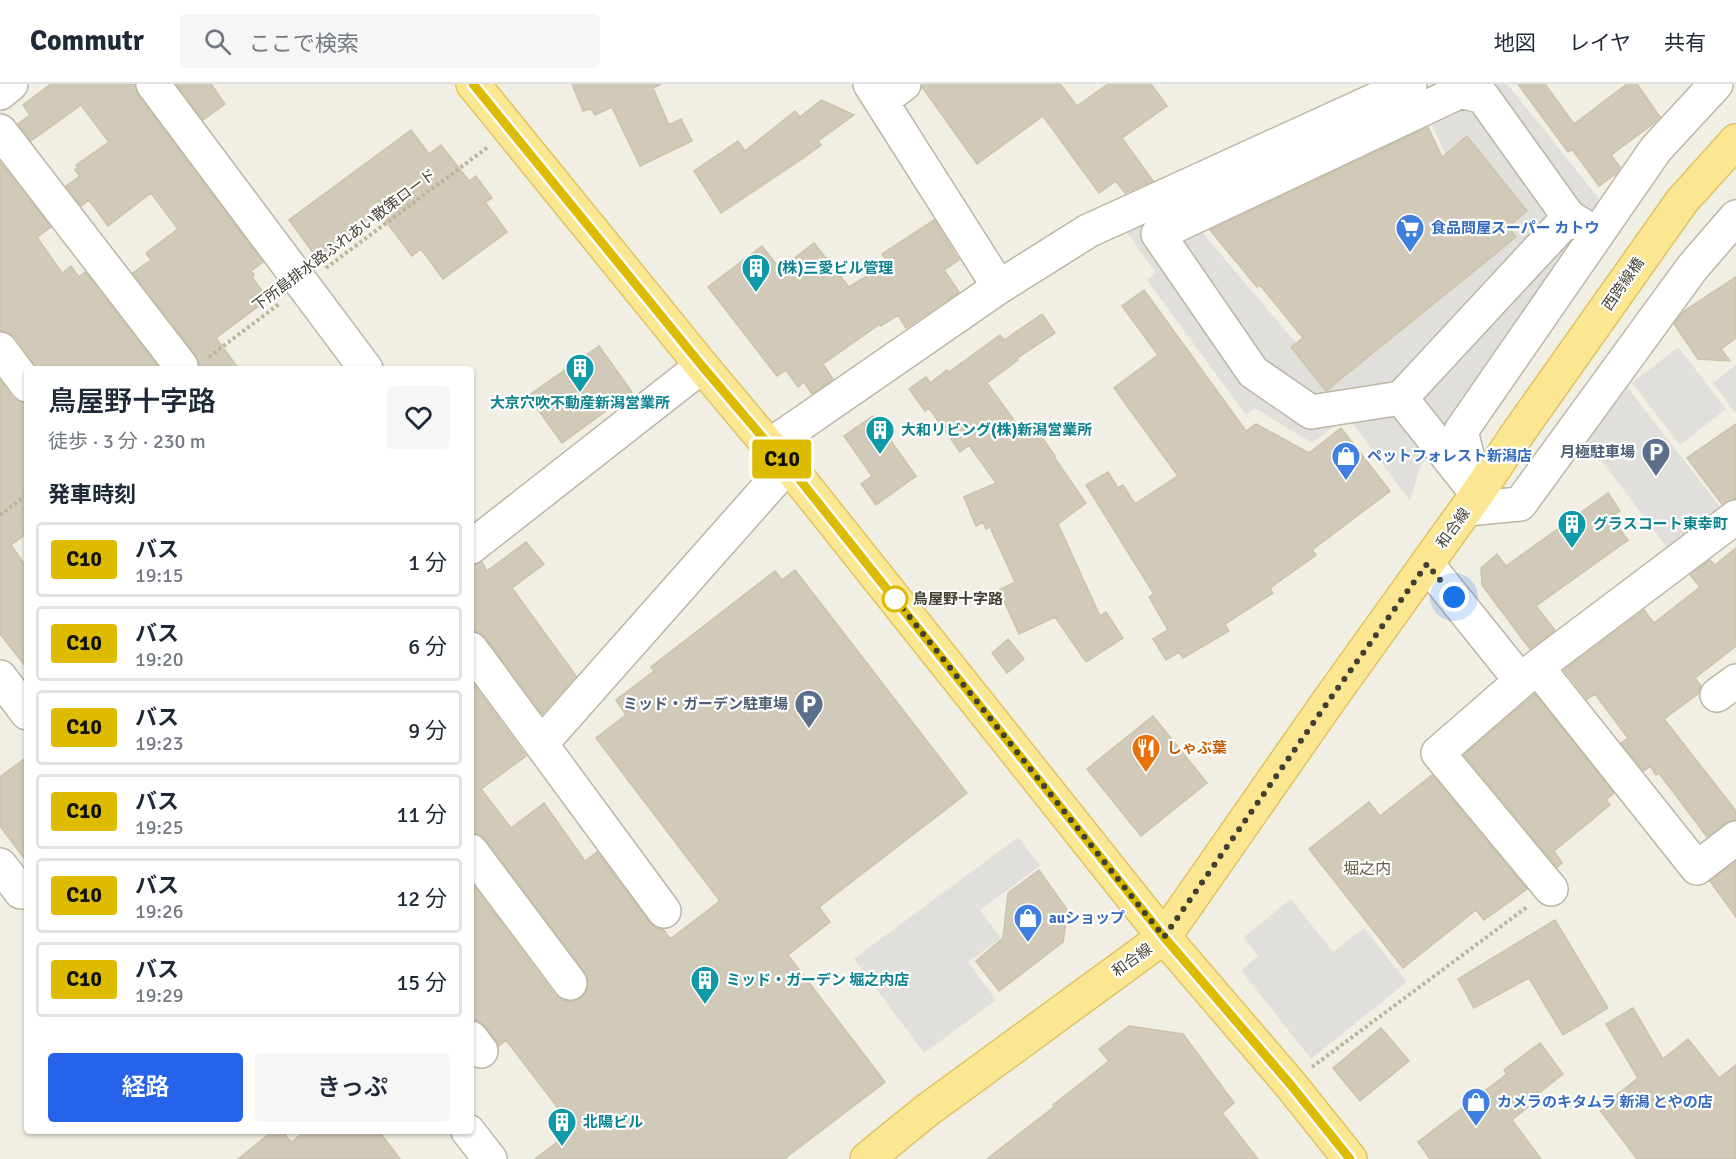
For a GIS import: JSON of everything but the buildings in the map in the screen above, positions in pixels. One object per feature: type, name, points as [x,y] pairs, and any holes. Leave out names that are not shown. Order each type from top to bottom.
[{"type":"main road","points":[[473,84],[702,366],[779,455],[1164,937],[1290,1084],[1350,1159]]},
{"type":"main road","name":"西跨線橋","points":[[1518,433],[1682,201],[1736,141]]},
{"type":"main road","name":"和合線","points":[[867,1159],[926,1111],[1164,937],[1330,699],[1472,502],[1518,433]]},
{"type":"street","points":[[0,93],[11,84]]},
{"type":"street","points":[[153,84],[364,366]]},
{"type":"street","points":[[1472,502],[1461,431],[1656,149],[1716,84]]},
{"type":"street","points":[[541,744],[779,455],[999,287],[1088,231],[1406,85]]},
{"type":"street","points":[[885,90],[999,287]]},
{"type":"street","points":[[1569,217],[1401,398],[1311,412],[1253,372],[1158,234],[1461,91],[1483,97],[1569,217],[1597,234]]},
{"type":"street","points":[[0,131],[192,364]]},
{"type":"street","points":[[1472,502],[1520,504],[1692,268],[1736,218]]},
{"type":"street","points":[[0,349],[24,381]]},
{"type":"street","points":[[477,531],[702,366]]},
{"type":"street","points":[[1401,398],[1472,502]]},
{"type":"street","points":[[1551,889],[1438,753],[1529,674],[1736,517]]},
{"type":"street","points":[[1427,564],[1529,674],[1697,868],[1736,838]]},
{"type":"street","points":[[474,653],[664,911]]},
{"type":"street","points":[[0,677],[24,709]]},
{"type":"street","points":[[474,855],[570,983]]},
{"type":"street","points":[[0,865],[16,895]]},
{"type":"street","points":[[470,1134],[490,1159]]},
{"type":"path","name":"下所島排水路ふれあい散策ロード","points":[[192,364],[511,131]]},
{"type":"path","points":[[0,515],[24,497]]},
{"type":"path","points":[[1290,1084],[1551,889]]},
{"type":"shaded area","points":[[1435,84],[1507,84],[1604,205],[1420,467],[1410,501],[1347,416],[1312,443],[1255,408],[1246,415],[1147,280],[1156,273],[1125,230]],"holes":[[[1428,116],[1445,154],[1467,137],[1527,211],[1508,227],[1516,237],[1327,391],[1291,347],[1296,343],[1201,231]]]},
{"type":"shaded area","points":[[1678,347],[1726,409],[1680,445],[1632,383]]},
{"type":"shaded area","points":[[1736,365],[1736,414],[1713,383]]},
{"type":"shaded area","name":"月極駐車場","points":[[1628,388],[1727,516],[1672,554],[1586,440]]},
{"type":"shaded area","points":[[1018,837],[1040,866],[980,910],[1001,938],[968,962],[996,1000],[924,1053],[854,959]]},
{"type":"shaded area","points":[[1291,899],[1333,952],[1364,928],[1407,982],[1311,1059],[1241,970],[1258,956],[1244,937]]},
{"type":"bus line","name":"C10","points":[[473,84],[702,366],[788,465],[1164,937],[1290,1084],[1350,1159]]},
{"type":"place","name":"食品問屋スーパー カトウ","points":[[1410,254]]},
{"type":"place","name":"(株)三愛ビル管理","points":[[756,294]]},
{"type":"place","name":"大京穴吹不動産新潟営業所","points":[[580,394]]},
{"type":"place","name":"大和リビング(株)新潟営業所","points":[[880,456]]},
{"type":"place","name":"月極駐車場","points":[[1656,478]]},
{"type":"place","name":"ペットフォレスト新潟店","points":[[1346,482]]},
{"type":"place","name":"グラスコート東幸町","points":[[1572,550]]},
{"type":"place","name":"鳥屋野十字路","points":[[895,599]]},
{"type":"place","name":"ミッド・ガーデン駐車場","points":[[809,730]]},
{"type":"place","name":"しゃぶ葉","points":[[1146,774]]},
{"type":"place","name":"auショップ","points":[[1028,944]]},
{"type":"place","name":"ミッド・ガーデン 堀之内店","points":[[705,1006]]},
{"type":"place","name":"カメラのキタムラ 新潟 とやの店","points":[[1476,1128]]},
{"type":"place","name":"北陽ビル","points":[[562,1148]]},
{"type":"district","name":"堀之内","points":[[1367,868]]},
{"type":"route","points":[[895,599],[889,591],[1164,937],[1427,564],[1454,597]]}]
